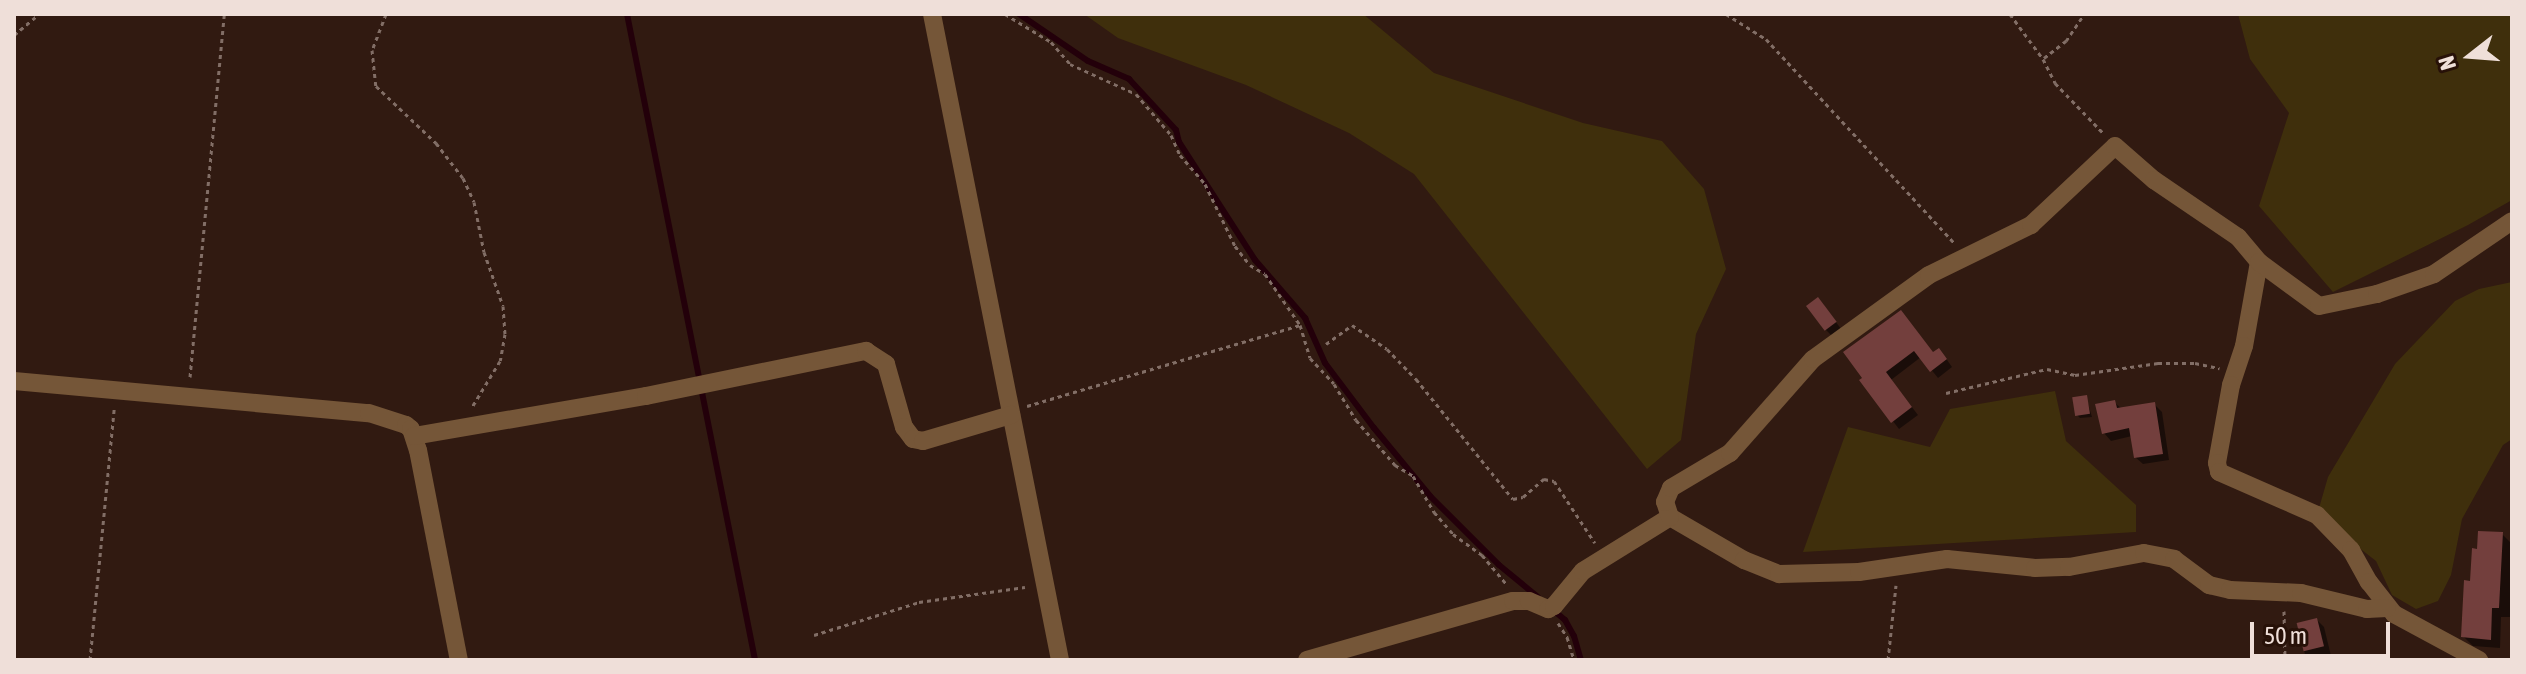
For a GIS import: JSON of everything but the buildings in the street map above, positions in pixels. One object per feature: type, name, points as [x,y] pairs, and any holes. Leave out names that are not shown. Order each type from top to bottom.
[{"type":"street","points":[[932,14],[1060,660]]},
{"type":"street","points":[[2387,608],[2367,609],[2285,591],[2230,590],[2209,585],[2174,559],[2144,553],[2060,568],[1947,559],[1822,575],[1779,574],[1744,560],[1670,517],[1665,502],[1671,488],[1730,453],[1813,359],[1914,284],[2001,243],[2043,216],[2113,147],[2119,146],[2154,180],[2238,237],[2259,262],[2319,306],[2329,306],[2434,274],[2512,221]]},
{"type":"street","points":[[2259,262],[2244,346],[2235,371],[2217,463],[2219,472],[2317,515],[2351,550],[2387,608],[2479,660]]},
{"type":"street","points":[[414,436],[646,396],[866,351],[886,364],[904,427],[913,439],[923,441],[1011,415]]},
{"type":"street","points":[[14,381],[381,415],[406,425],[414,436],[459,660]]},
{"type":"street","points":[[1307,660],[1519,600],[1548,609],[1574,579],[1604,556],[1670,517]]},
{"type":"path","points":[[14,35],[39,14]]},
{"type":"path","points":[[188,397],[224,14]]},
{"type":"path","points":[[386,14],[372,50],[376,86],[436,143],[463,178],[474,202],[484,252],[503,306],[505,334],[500,361],[480,397],[460,419],[458,427]]},
{"type":"path","points":[[1005,14],[1051,42],[1070,64],[1136,94],[1171,135],[1180,155],[1205,184],[1235,246],[1250,265],[1265,274],[1300,325],[1310,358],[1334,384],[1356,420],[1395,465],[1413,476],[1438,517],[1487,561],[1519,600]]},
{"type":"path","points":[[1726,14],[1766,39],[1968,257]]},
{"type":"path","points":[[2010,14],[2043,59],[2055,83],[2113,147]]},
{"type":"path","points":[[2043,59],[2066,41],[2084,14]]},
{"type":"path","points":[[1011,415],[1033,403],[1300,325]]},
{"type":"path","points":[[1326,344],[1352,325],[1387,349],[1513,499],[1523,497],[1544,479],[1554,481],[1604,556]]},
{"type":"path","points":[[1946,393],[2047,369],[2086,375],[2174,362],[2235,371]]},
{"type":"path","points":[[90,660],[115,389]]},
{"type":"path","points":[[1888,660],[1898,565]]},
{"type":"path","points":[[814,635],[919,602],[1045,584]]},
{"type":"path","points":[[2285,591],[2285,660]]},
{"type":"path","points":[[1548,609],[1567,637],[1574,660]]},
{"type":"shaded area","points":[[1084,14],[1363,14],[1434,73],[1583,123],[1662,141],[1704,189],[1726,269],[1696,334],[1681,440],[1647,469],[1414,174],[1349,133],[1246,85],[1118,38]]},
{"type":"shaded area","points":[[2238,14],[2512,14],[2512,200],[2333,292],[2259,206],[2289,113],[2250,59]]},
{"type":"shaded area","points":[[2512,282],[2512,439],[2503,445],[2462,519],[2451,575],[2438,601],[2416,609],[2392,595],[2376,561],[2317,515],[2328,477],[2395,364],[2455,301],[2479,289]]},
{"type":"shaded area","points":[[2055,391],[2066,441],[2136,505],[2136,532],[1803,552],[1848,427],[1930,447],[1950,409]]},
{"type":"waterway","points":[[627,14],[755,660]]},
{"type":"waterway","points":[[1019,14],[1088,61],[1129,79],[1176,130],[1179,142],[1255,260],[1305,318],[1325,363],[1374,428],[1431,497],[1499,565],[1538,597]]},
{"type":"waterway","points":[[1552,609],[1565,620],[1574,636],[1581,660]]}]
